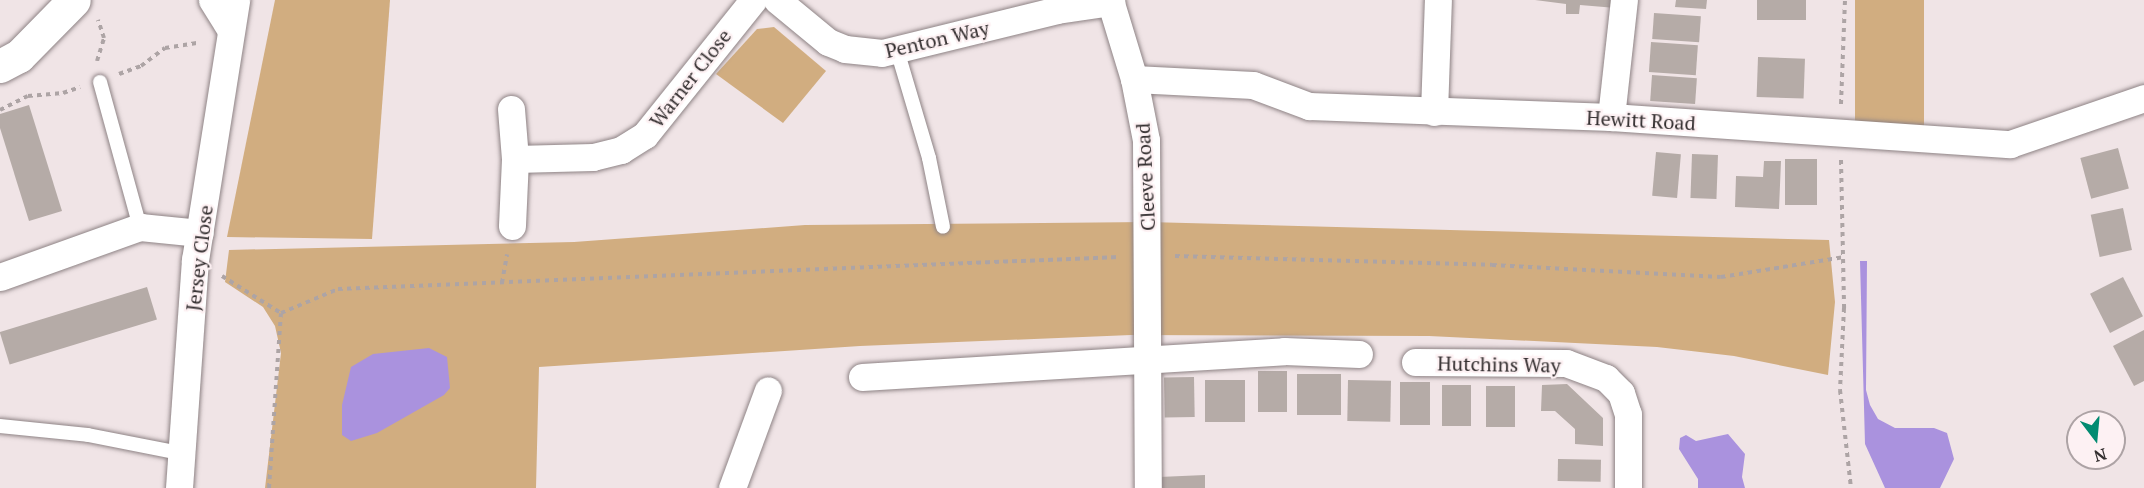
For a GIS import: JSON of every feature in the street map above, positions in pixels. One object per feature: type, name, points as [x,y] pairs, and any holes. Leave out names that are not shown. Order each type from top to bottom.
[{"type":"street","points":[[213,0],[230,29]]},
{"type":"street","name":"Jersey Close","points":[[179,488],[195,260],[236,0]]},
{"type":"street","name":"Warner Close","points":[[515,159],[593,157],[621,150],[645,135],[753,0]]},
{"type":"street","name":"Penton Way","points":[[777,0],[828,42],[845,49],[882,53],[1057,10],[1111,1]]},
{"type":"street","points":[[1434,112],[1438,0]]},
{"type":"street","points":[[1611,117],[1624,0]]},
{"type":"street","name":"Cleeve Road","points":[[1111,1],[1134,79],[1146,140],[1150,359],[1148,488]]},
{"type":"street","points":[[0,66],[19,56],[84,5]]},
{"type":"street","name":"Hewitt Road","points":[[1134,79],[1253,85],[1309,106],[1611,117],[2010,144],[2144,98]]},
{"type":"street","points":[[511,109],[515,159],[512,226]]},
{"type":"street","points":[[0,277],[140,227],[200,233]]},
{"type":"street","points":[[862,377],[1284,351],[1359,354]]},
{"type":"street","name":"Hutchins Way","points":[[1415,363],[1566,363],[1606,378],[1621,393],[1628,414],[1628,488]]},
{"type":"street","points":[[732,488],[768,390]]},
{"type":"lane","points":[[897,50],[929,158],[943,226]]},
{"type":"lane","points":[[100,82],[140,227]]},
{"type":"lane","points":[[0,426],[88,435],[180,453]]},
{"type":"path","points":[[1845,0],[1840,133],[1844,257],[1840,390],[1851,488]]},
{"type":"path","points":[[84,5],[104,38],[103,51],[93,67]]},
{"type":"path","points":[[281,313],[338,289],[1149,256],[1492,265],[1721,277],[1844,257]]},
{"type":"path","points":[[195,260],[281,313]]},
{"type":"path","points":[[269,488],[281,313]]},
{"type":"shaded area","points":[[275,0],[390,0],[372,239],[227,237]]},
{"type":"shaded area","points":[[1855,0],[1924,0],[1924,141],[1855,141]]},
{"type":"shaded area","points":[[774,27],[826,71],[783,123],[716,74],[757,29]]},
{"type":"shaded area","points":[[1148,222],[1829,240],[1835,302],[1828,375],[1734,356],[1657,347],[1429,336],[1131,335],[860,346],[539,367],[536,488],[265,488],[281,353],[275,326],[263,307],[225,282],[229,250],[574,242],[805,225]]},
{"type":"shaded area","points":[[1860,261],[1867,261],[1866,390],[1870,405],[1878,419],[1895,428],[1934,428],[1947,433],[1954,459],[1940,488],[1885,488],[1865,444]]},
{"type":"shaded area","points":[[429,348],[447,357],[450,388],[444,395],[377,433],[351,441],[342,435],[342,405],[351,367],[373,354]]},
{"type":"shaded area","points":[[1728,434],[1745,454],[1742,477],[1745,488],[1698,488],[1698,479],[1679,449],[1680,438],[1686,435],[1696,441]]},
{"type":"building","points":[[1535,0],[1616,0],[1616,8],[1580,5],[1579,14],[1566,14],[1566,4]]},
{"type":"building","points":[[1676,0],[1707,0],[1706,9],[1675,7]]},
{"type":"building","points":[[1757,0],[1806,0],[1806,20],[1757,20]]},
{"type":"building","points":[[1654,13],[1701,16],[1699,42],[1652,39]]},
{"type":"building","points":[[1651,42],[1698,45],[1696,75],[1649,72]]},
{"type":"building","points":[[1758,57],[1805,59],[1804,99],[1757,97]]},
{"type":"building","points":[[1652,75],[1697,78],[1695,104],[1650,101]]},
{"type":"building","points":[[29,105],[62,211],[29,221],[0,128],[0,114]]},
{"type":"building","points":[[2118,148],[2129,189],[2091,199],[2080,158]]},
{"type":"building","points":[[1656,152],[1681,154],[1677,198],[1652,196]]},
{"type":"building","points":[[1692,154],[1718,155],[1716,199],[1690,198]]},
{"type":"building","points":[[1785,159],[1817,159],[1817,205],[1785,205]]},
{"type":"building","points":[[1764,161],[1781,161],[1779,209],[1735,207],[1736,176],[1763,177]]},
{"type":"building","points":[[2123,208],[2132,250],[2100,257],[2091,215]]},
{"type":"building","points":[[2123,277],[2143,316],[2110,333],[2090,294]]},
{"type":"building","points":[[147,287],[157,320],[10,365],[0,332]]},
{"type":"building","points":[[2144,330],[2144,381],[2134,386],[2113,346]]},
{"type":"building","points":[[1258,371],[1287,371],[1287,412],[1258,412]]},
{"type":"building","points":[[1297,374],[1341,374],[1341,415],[1297,415]]},
{"type":"building","points":[[1194,377],[1195,417],[1165,418],[1164,378]]},
{"type":"building","points":[[1205,380],[1245,380],[1245,422],[1205,422]]},
{"type":"building","points":[[1348,380],[1391,381],[1390,422],[1347,421]]},
{"type":"building","points":[[1400,382],[1430,382],[1430,425],[1400,425]]},
{"type":"building","points":[[1567,384],[1603,418],[1603,446],[1575,444],[1575,429],[1555,411],[1541,411],[1542,385]]},
{"type":"building","points":[[1442,385],[1471,385],[1471,426],[1442,426]]},
{"type":"building","points":[[1486,386],[1515,386],[1515,427],[1486,427]]},
{"type":"building","points":[[1558,459],[1601,460],[1601,482],[1558,481]]},
{"type":"building","points":[[1205,475],[1205,488],[1159,488],[1159,477]]}]
